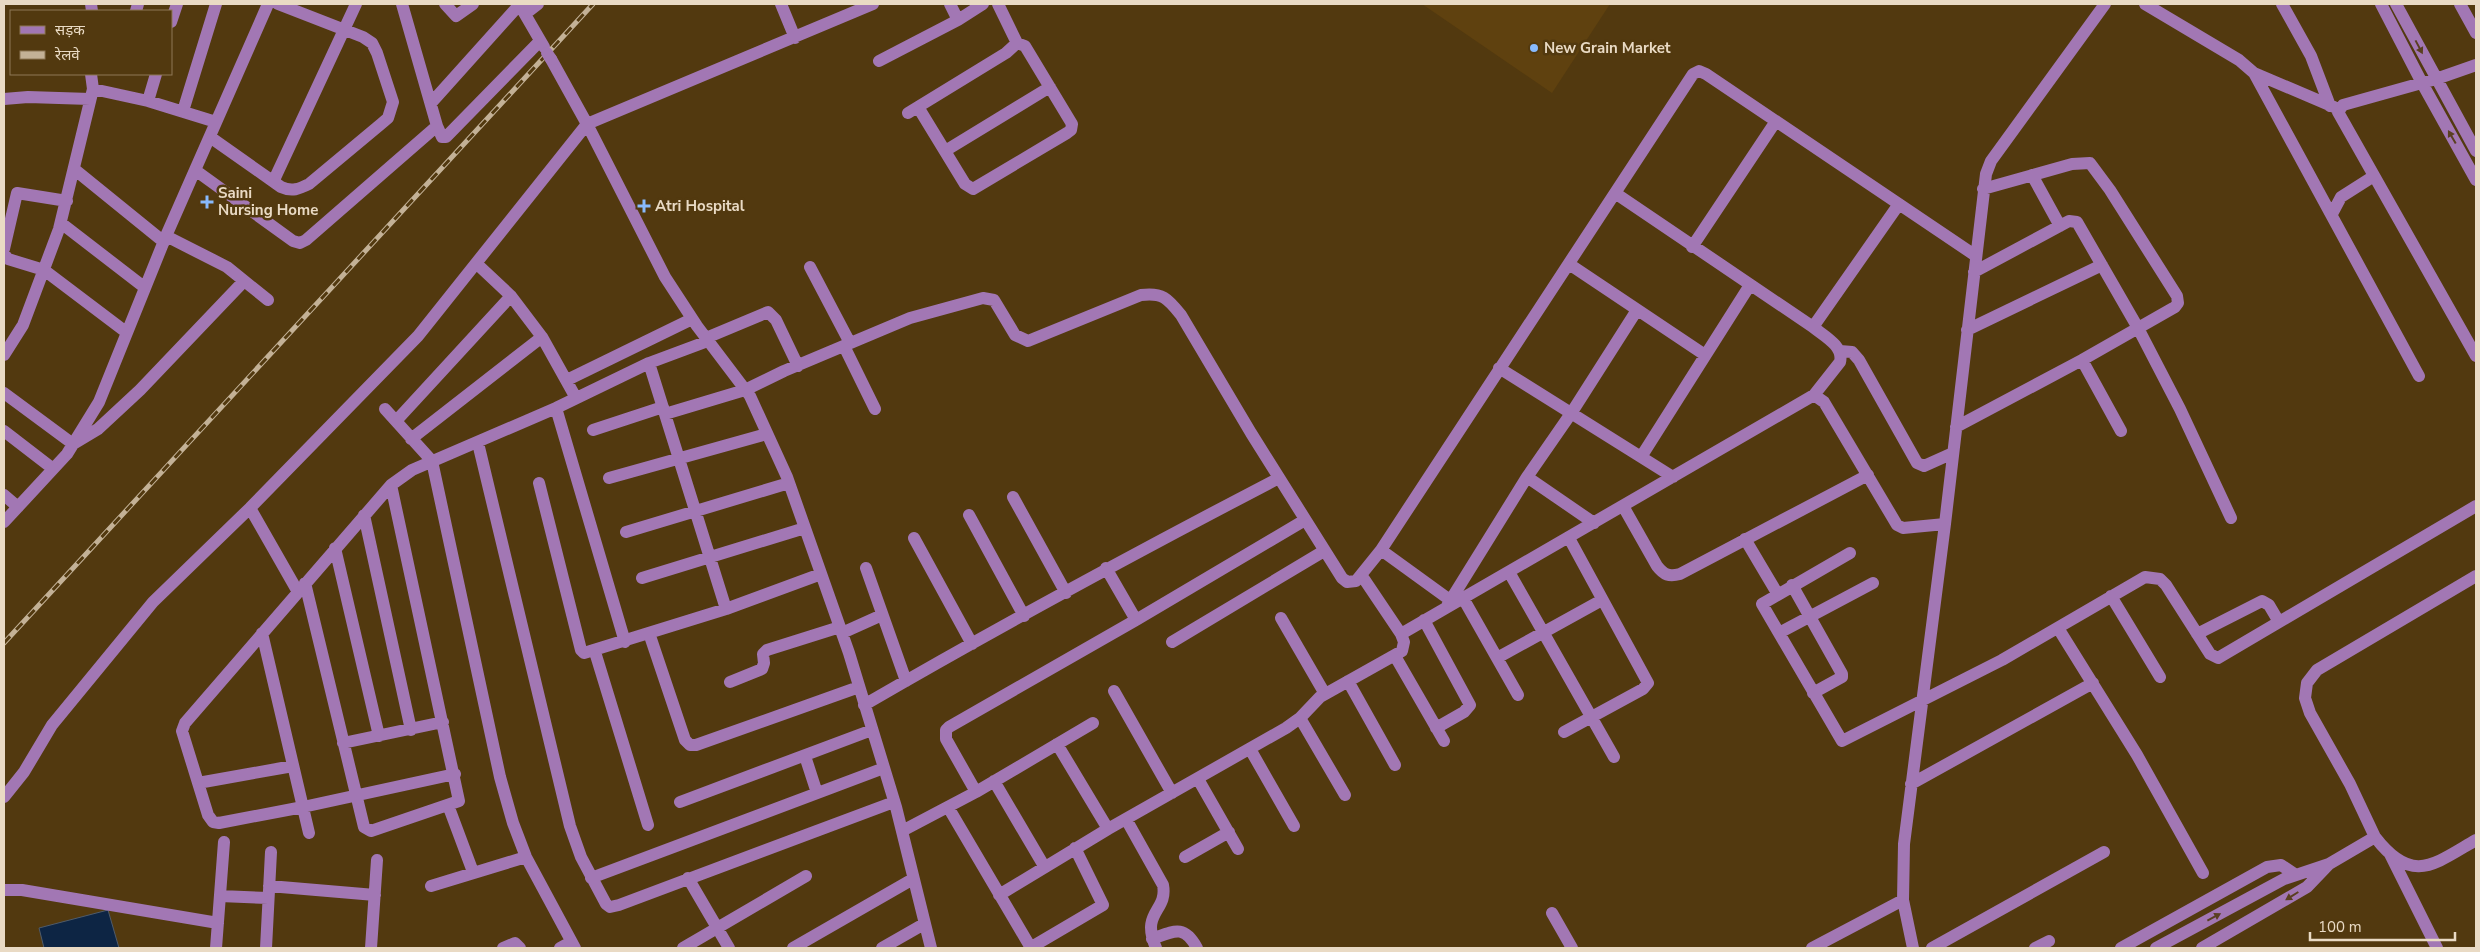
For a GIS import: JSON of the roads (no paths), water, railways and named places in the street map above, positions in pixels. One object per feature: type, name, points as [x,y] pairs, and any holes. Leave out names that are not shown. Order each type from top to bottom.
[{"type":"street","points":[[172,19],[177,4]]},
{"type":"street","points":[[183,111],[216,4]]},
{"type":"street","points":[[4,522],[67,454],[98,402],[144,287],[268,4]]},
{"type":"street","points":[[210,137],[288,190],[299,189],[309,184],[381,124],[392,111],[393,102],[372,43],[363,37],[278,4]]},
{"type":"street","points":[[274,180],[356,4]]},
{"type":"street","points":[[402,4],[432,102],[437,126],[442,137],[446,137],[540,41]]},
{"type":"street","points":[[445,4],[456,16],[473,4]]},
{"type":"street","points":[[432,102],[521,7],[538,4]]},
{"type":"street","points":[[781,4],[794,38]]},
{"type":"street","points":[[950,4],[958,20]]},
{"type":"street","points":[[879,61],[958,20],[983,4]]},
{"type":"street","points":[[998,4],[1017,44]]},
{"type":"street","points":[[1913,948],[1903,900],[1904,844],[1945,524],[1986,174],[1991,161],[2105,4]]},
{"type":"street","points":[[2145,4],[2239,60],[2254,73],[2334,107],[2436,79],[2476,65]]},
{"type":"street","points":[[2282,4],[2308,50],[2340,118],[2476,356]]},
{"type":"street","points":[[2381,4],[2476,180]]},
{"type":"street","points":[[2396,4],[2476,151]]},
{"type":"street","points":[[2460,4],[2476,33]]},
{"type":"street","points":[[4,797],[24,772],[52,724],[153,602],[250,508],[418,336],[587,124],[794,38],[865,6]]},
{"type":"street","points":[[521,7],[587,124],[665,277],[692,319],[745,390],[789,483],[841,630],[884,768],[931,948]]},
{"type":"street","points":[[1017,44],[1026,46],[1072,124],[1071,130],[973,188],[965,184],[945,151],[913,110],[1017,44]]},
{"type":"street","points":[[592,430],[745,390],[847,344],[919,316],[989,298],[994,300],[1015,334],[1028,342],[1141,295],[1155,293],[1169,300],[1181,315],[1324,552],[1347,582],[1356,581],[1362,576],[1381,550],[1688,79],[1698,71],[1706,74],[1976,256]]},
{"type":"street","points":[[2254,73],[2419,376]]},
{"type":"street","points":[[5,352],[23,325],[61,223],[92,94],[91,75]]},
{"type":"street","points":[[148,101],[156,75]]},
{"type":"street","points":[[945,151],[1050,87]]},
{"type":"street","points":[[4,99],[92,94],[148,101],[216,122]]},
{"type":"street","points":[[1692,246],[1776,121]]},
{"type":"street","points":[[195,170],[293,241],[300,243],[437,126]]},
{"type":"street","points":[[1956,427],[2082,360],[2175,307],[2178,302],[2177,296],[2110,190],[2090,163],[2072,164],[1983,189]]},
{"type":"street","points":[[74,169],[165,239],[227,267],[268,300]]},
{"type":"street","points":[[2032,175],[2060,226]]},
{"type":"street","points":[[2332,214],[2340,198],[2374,176]]},
{"type":"street","points":[[4,250],[17,193],[67,201]]},
{"type":"street","points":[[1615,193],[1813,327],[1840,351],[1852,352],[1859,360],[1917,463],[1924,466],[1953,454]]},
{"type":"street","points":[[1813,327],[1899,204]]},
{"type":"street","points":[[1974,272],[2069,221],[2077,222],[2138,328],[2180,409],[2231,518]]},
{"type":"street","points":[[61,223],[144,287]]},
{"type":"street","points":[[4,254],[8,259],[44,270],[126,332]]},
{"type":"street","points":[[477,264],[511,296],[542,337],[576,398]]},
{"type":"street","points":[[1568,264],[1705,355]]},
{"type":"street","points":[[1967,330],[2102,265]]},
{"type":"street","points":[[810,266],[875,409]]},
{"type":"street","points":[[73,444],[98,429],[140,390],[244,281]]},
{"type":"street","points":[[1641,457],[1750,285]]},
{"type":"street","points":[[396,421],[511,296]]},
{"type":"street","points":[[1453,601],[1527,477],[1572,412],[1637,310]]},
{"type":"street","points":[[455,774],[219,823],[213,822],[208,816],[182,739],[182,731],[185,723],[364,515],[391,485],[412,470],[556,408],[649,363],[768,312],[776,320],[798,366]]},
{"type":"street","points":[[567,380],[692,319]]},
{"type":"street","points":[[412,439],[542,337]]},
{"type":"street","points":[[1401,634],[1453,601],[1569,538],[1814,395],[1836,369],[1841,357],[1840,351]]},
{"type":"street","points":[[2082,360],[2121,431]]},
{"type":"street","points":[[649,363],[726,609]]},
{"type":"street","points":[[1499,368],[1673,477]]},
{"type":"street","points":[[4,393],[73,444]]},
{"type":"street","points":[[1814,395],[1824,402],[1897,525],[1903,528],[1945,524]]},
{"type":"street","points":[[556,408],[624,642]]},
{"type":"street","points":[[384,409],[432,461],[500,777],[513,823],[526,857],[573,945],[560,948]]},
{"type":"street","points":[[4,431],[52,468]]},
{"type":"street","points":[[609,478],[767,434]]},
{"type":"street","points":[[478,442],[570,826],[591,878],[606,904],[615,907],[894,802]]},
{"type":"street","points":[[1623,506],[1664,574],[1671,576],[1680,574],[1868,475]]},
{"type":"street","points":[[1527,477],[1594,523]]},
{"type":"street","points":[[864,705],[1066,593],[1106,568],[1278,478]]},
{"type":"street","points":[[539,483],[581,650],[588,654],[726,609],[821,574]]},
{"type":"street","points":[[626,532],[789,483]]},
{"type":"street","points":[[250,508],[301,588],[367,831],[459,801],[455,774],[391,485]]},
{"type":"street","points":[[4,495],[18,507]]},
{"type":"street","points":[[1013,497],[1066,593]]},
{"type":"street","points":[[1850,553],[1777,593],[1762,604],[1842,741],[1921,702],[2058,628],[2144,577],[2160,579],[2210,654],[2218,658],[2476,506]]},
{"type":"street","points":[[364,515],[411,730]]},
{"type":"street","points":[[969,515],[1024,616]]},
{"type":"street","points":[[976,792],[946,739],[946,730],[1304,520]]},
{"type":"street","points":[[642,578],[805,528]]},
{"type":"street","points":[[914,538],[972,644]]},
{"type":"street","points":[[1564,732],[1643,689],[1648,683],[1569,538]]},
{"type":"street","points":[[1745,539],[1777,593]]},
{"type":"street","points":[[336,548],[379,736]]},
{"type":"street","points":[[1381,550],[1453,601],[1497,658],[1518,695]]},
{"type":"street","points":[[1172,642],[1324,552]]},
{"type":"street","points":[[866,568],[906,681]]},
{"type":"street","points":[[1106,568],[1136,620]]},
{"type":"street","points":[[1509,572],[1545,632],[1614,757]]},
{"type":"street","points":[[999,894],[1075,848],[1250,749],[1300,718],[1325,694],[1395,656],[1405,647],[1401,634],[1362,576]]},
{"type":"street","points":[[2437,948],[2390,854],[2375,837],[2350,784],[2310,713],[2305,698],[2307,682],[2318,670],[2476,576]]},
{"type":"street","points":[[1779,633],[1873,583]]},
{"type":"street","points":[[1792,585],[1842,674],[1838,680],[1813,693]]},
{"type":"street","points":[[2111,596],[2160,677]]},
{"type":"street","points":[[1497,658],[1602,600]]},
{"type":"street","points":[[2197,634],[2262,601],[2269,605],[2279,622]]},
{"type":"street","points":[[730,682],[762,669],[764,663],[763,654],[767,650],[841,630],[882,615]]},
{"type":"street","points":[[1282,618],[1325,694]]},
{"type":"street","points":[[1424,620],[1470,705],[1464,712],[1436,728]]},
{"type":"street","points":[[2058,628],[2137,755],[2203,873]]},
{"type":"street","points":[[262,633],[309,834]]},
{"type":"street","points":[[649,634],[685,740],[690,745],[696,745],[859,687]]},
{"type":"street","points":[[595,652],[648,825]]},
{"type":"street","points":[[1395,656],[1444,741]]},
{"type":"street","points":[[1348,681],[1395,765]]},
{"type":"street","points":[[1911,784],[2092,683]]},
{"type":"street","points":[[1114,691],[1172,793]]},
{"type":"street","points":[[1300,718],[1345,795]]},
{"type":"street","points":[[344,743],[443,722]]},
{"type":"street","points":[[902,832],[948,808],[1093,723]]},
{"type":"street","points":[[680,802],[872,730]]},
{"type":"street","points":[[1057,744],[1108,829]]},
{"type":"street","points":[[1250,749],[1294,826]]},
{"type":"street","points":[[804,756],[817,793]]},
{"type":"street","points":[[198,782],[293,766]]},
{"type":"street","points":[[591,878],[884,768]]},
{"type":"street","points":[[1198,779],[1238,849]]},
{"type":"street","points":[[994,781],[1044,866]]},
{"type":"street","points":[[448,805],[473,872]]},
{"type":"street","points":[[948,808],[1030,948],[1103,904],[1075,848]]},
{"type":"street","points":[[1126,819],[1164,885],[1165,894],[1153,916],[1150,926],[1154,944],[1177,930],[1189,936],[1197,948]]},
{"type":"street","points":[[1186,858],[1229,832]]},
{"type":"street","points":[[2156,948],[2296,875],[2329,864],[2375,837]]},
{"type":"street","points":[[2390,854],[2404,863],[2426,867],[2476,840]]},
{"type":"street","points":[[216,948],[224,842]]},
{"type":"street","points":[[266,948],[271,852]]},
{"type":"street","points":[[1932,948],[2104,852]]},
{"type":"street","points":[[431,886],[526,857]]},
{"type":"street","points":[[371,948],[377,860]]},
{"type":"street","points":[[2196,926],[2207,947],[2307,887],[2329,864]]},
{"type":"street","points":[[2121,948],[2267,866],[2281,865],[2296,875]]},
{"type":"street","points":[[683,948],[806,876]]},
{"type":"street","points":[[688,878],[729,948]]},
{"type":"street","points":[[792,948],[913,879]]},
{"type":"street","points":[[4,890],[25,890],[218,922]]},
{"type":"street","points":[[220,896],[269,892],[374,894]]},
{"type":"street","points":[[1812,948],[1903,900]]},
{"type":"street","points":[[1552,913],[1572,948]]},
{"type":"street","points":[[882,948],[924,924]]},
{"type":"street","points":[[2035,948],[2049,941]]},
{"type":"street","points":[[502,948],[516,943],[520,948]]},
{"type":"water","points":[[108,910],[119,948],[44,948],[39,928]]},
{"type":"railway","points":[[4,643],[593,4]]},
{"type":"place","name":"New Grain Market","points":[[1534,48]]},
{"type":"place","name":"Saini Nursing Home","points":[[207,202]]},
{"type":"place","name":"Atri Hospital","points":[[644,206]]}]
